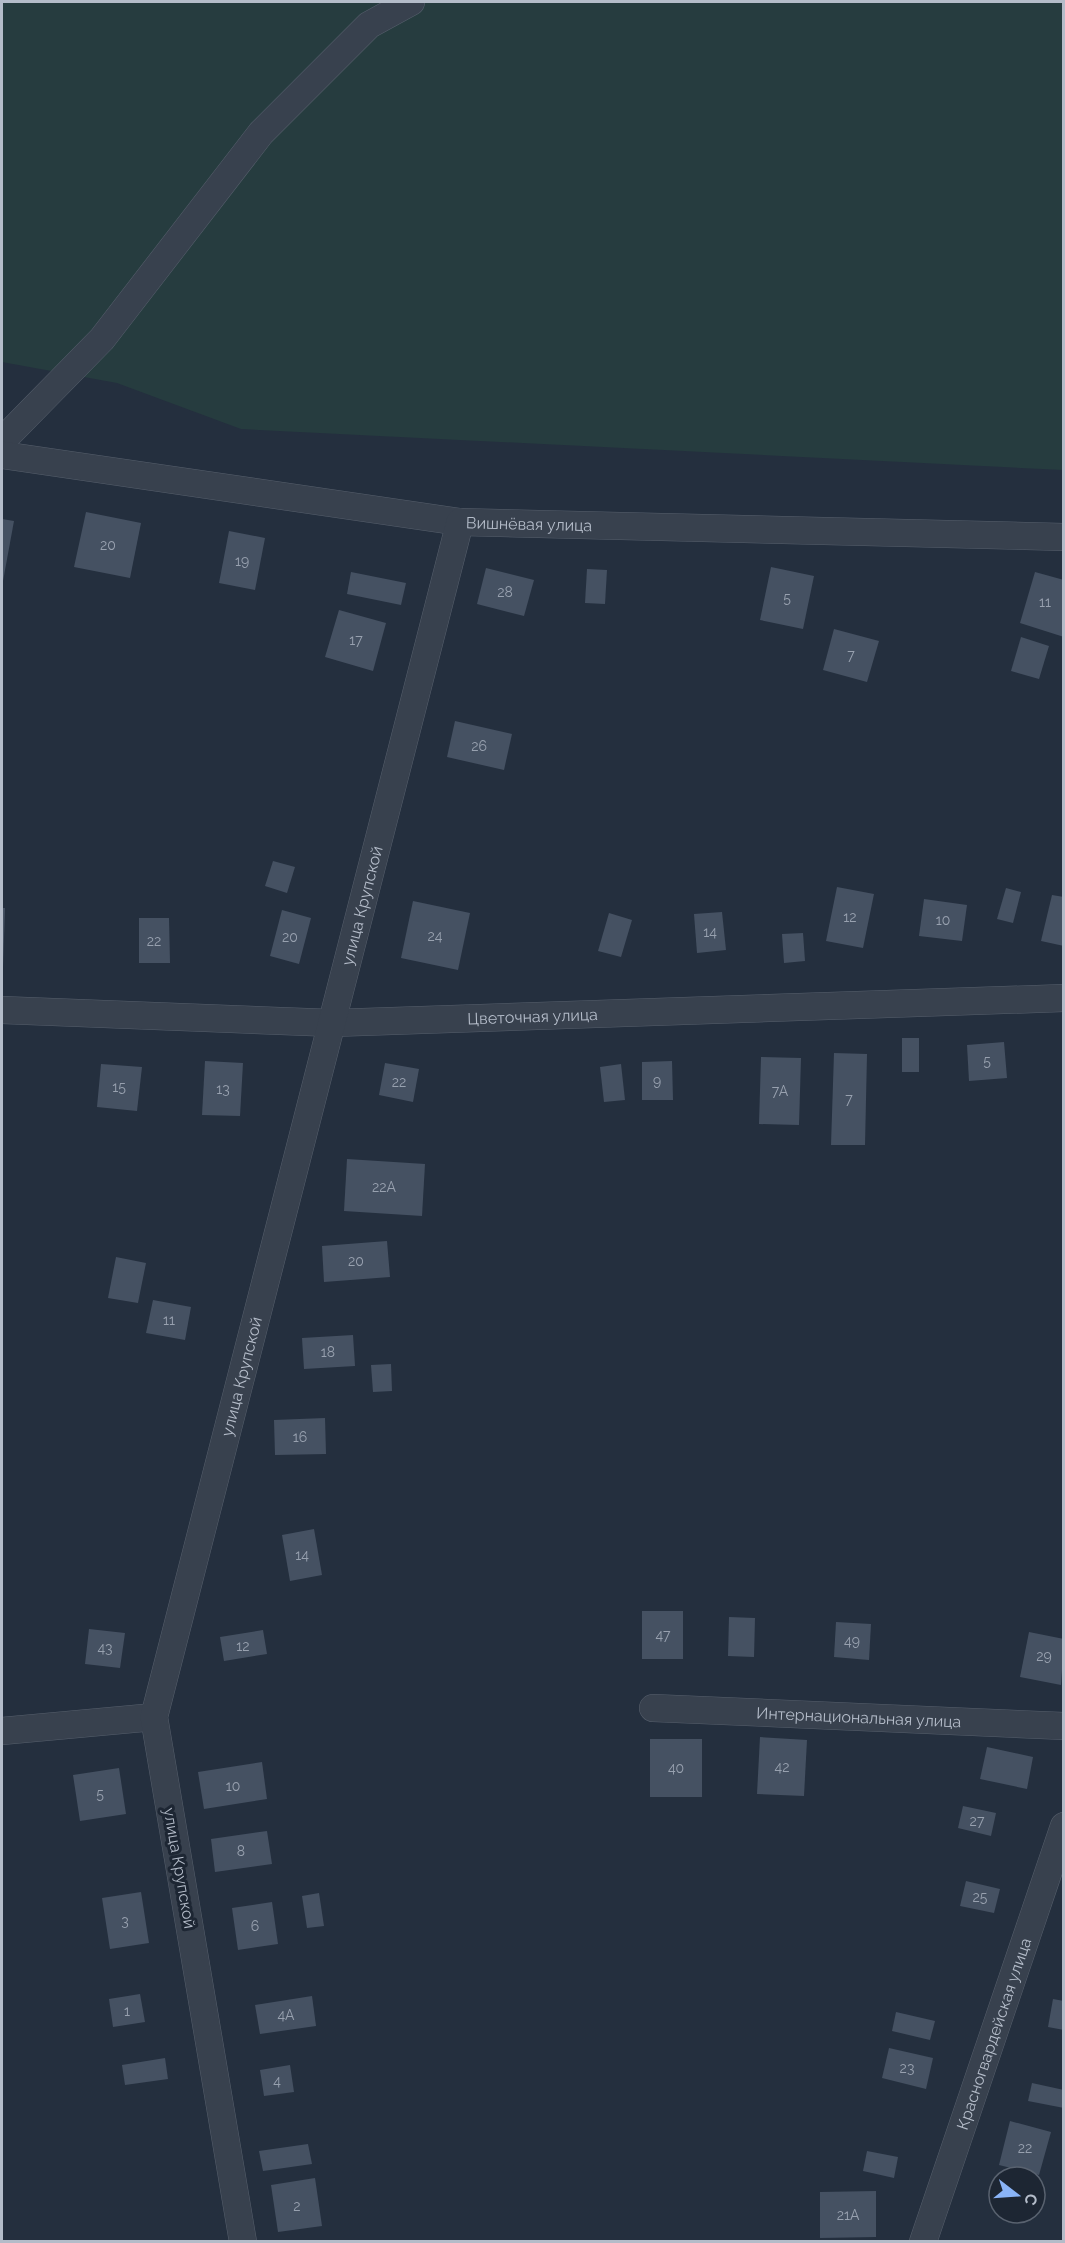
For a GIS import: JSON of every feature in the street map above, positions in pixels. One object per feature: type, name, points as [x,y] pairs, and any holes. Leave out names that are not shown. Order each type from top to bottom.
[{"type":"street","points":[[2,441],[102,339],[261,133],[369,25],[411,2]]},
{"type":"street","name":"Вишнёвая улица","points":[[2,455],[460,522],[1064,537]]},
{"type":"street","name":"улица Крупской","points":[[243,2241],[154,1718],[460,522]]},
{"type":"street","name":"Цветочная улица","points":[[2,1010],[333,1023],[1064,998]]},
{"type":"street","name":"Интернациональная улица","points":[[653,1708],[1064,1726]]},
{"type":"street","points":[[2,1731],[154,1718]]},
{"type":"street","name":"Красногвардейская улица","points":[[923,2241],[1064,1826]]},
{"type":"green space","points":[[2,2],[1063,2],[1063,470],[241,429],[117,383],[2,362]]},
{"type":"building","points":[[86,512],[141,523],[130,578],[74,567]]},
{"type":"building","points":[[2,519],[14,521],[3,581],[2,581]]},
{"type":"building","points":[[229,531],[265,538],[255,590],[219,583]]},
{"type":"building","points":[[771,567],[814,576],[803,629],[760,620]]},
{"type":"building","points":[[486,568],[534,580],[524,616],[477,604]]},
{"type":"building","points":[[587,569],[607,570],[605,604],[585,603]]},
{"type":"building","points":[[351,572],[406,583],[401,605],[347,594]]},
{"type":"building","points":[[1035,572],[1064,580],[1064,637],[1020,623]]},
{"type":"building","points":[[339,610],[386,623],[373,671],[325,657]]},
{"type":"building","points":[[834,629],[879,641],[867,682],[823,670]]},
{"type":"building","points":[[1021,637],[1049,646],[1039,679],[1011,671]]},
{"type":"building","points":[[455,721],[512,734],[504,770],[447,757]]},
{"type":"building","points":[[273,861],[295,867],[287,893],[265,886]]},
{"type":"building","points":[[837,887],[874,894],[863,948],[826,941]]},
{"type":"building","points":[[1006,888],[1021,892],[1013,923],[997,919]]},
{"type":"building","points":[[1052,895],[1064,897],[1064,946],[1041,941]]},
{"type":"building","points":[[924,899],[967,905],[962,941],[919,936]]},
{"type":"building","points":[[413,901],[470,913],[458,970],[401,958]]},
{"type":"building","points":[[2,908],[5,908],[3,967],[2,967]]},
{"type":"building","points":[[282,910],[311,918],[299,964],[270,956]]},
{"type":"building","points":[[722,912],[726,950],[697,953],[694,914]]},
{"type":"building","points":[[609,913],[632,920],[621,957],[598,951]]},
{"type":"building","points":[[139,918],[169,918],[170,963],[139,963]]},
{"type":"building","points":[[803,933],[805,961],[784,963],[782,934]]},
{"type":"building","points":[[902,1038],[919,1038],[919,1072],[902,1072]]},
{"type":"building","points":[[1004,1042],[1007,1078],[969,1081],[967,1045]]},
{"type":"building","points":[[834,1053],[867,1054],[865,1145],[831,1145]]},
{"type":"building","points":[[761,1057],[801,1058],[799,1125],[759,1124]]},
{"type":"building","points":[[205,1061],[243,1063],[240,1116],[202,1115]]},
{"type":"building","points":[[672,1061],[673,1100],[642,1100],[642,1062]]},
{"type":"building","points":[[385,1063],[419,1069],[413,1102],[379,1095]]},
{"type":"building","points":[[101,1064],[142,1067],[137,1111],[97,1107]]},
{"type":"building","points":[[621,1064],[625,1100],[604,1102],[600,1067]]},
{"type":"building","points":[[347,1159],[425,1164],[422,1216],[344,1211]]},
{"type":"building","points":[[387,1241],[390,1277],[324,1282],[322,1246]]},
{"type":"building","points":[[116,1257],[146,1263],[138,1303],[108,1298]]},
{"type":"building","points":[[153,1300],[191,1307],[185,1340],[146,1333]]},
{"type":"building","points":[[353,1335],[355,1366],[304,1369],[302,1338]]},
{"type":"building","points":[[391,1364],[392,1391],[373,1392],[371,1365]]},
{"type":"building","points":[[325,1418],[326,1454],[275,1455],[274,1420]]},
{"type":"building","points":[[314,1529],[322,1575],[290,1581],[282,1535]]},
{"type":"building","points":[[642,1611],[683,1611],[683,1659],[642,1659]]},
{"type":"building","points":[[729,1617],[755,1618],[754,1657],[728,1656]]},
{"type":"building","points":[[836,1622],[871,1624],[869,1660],[834,1657]]},
{"type":"building","points":[[89,1629],[125,1633],[120,1668],[85,1664]]},
{"type":"building","points":[[263,1630],[267,1654],[224,1661],[220,1637]]},
{"type":"building","points":[[1029,1632],[1064,1639],[1061,1685],[1020,1677]]},
{"type":"building","points":[[760,1737],[807,1740],[804,1796],[757,1794]]},
{"type":"building","points":[[650,1739],[702,1739],[702,1797],[650,1797]]},
{"type":"building","points":[[987,1747],[1033,1757],[1027,1789],[980,1779]]},
{"type":"building","points":[[262,1762],[267,1799],[204,1809],[198,1772]]},
{"type":"building","points":[[119,1768],[126,1814],[80,1821],[73,1775]]},
{"type":"building","points":[[963,1806],[996,1813],[991,1836],[958,1828]]},
{"type":"building","points":[[267,1831],[272,1864],[215,1872],[211,1839]]},
{"type":"building","points":[[966,1881],[1000,1889],[994,1913],[960,1906]]},
{"type":"building","points":[[141,1892],[149,1943],[110,1949],[102,1898]]},
{"type":"building","points":[[319,1893],[324,1926],[307,1928],[302,1896]]},
{"type":"building","points":[[272,1902],[278,1944],[238,1950],[232,1908]]},
{"type":"building","points":[[140,1994],[145,2022],[113,2027],[109,1999]]},
{"type":"building","points":[[312,1996],[316,2026],[260,2034],[255,2005]]},
{"type":"building","points":[[1053,1999],[1064,2001],[1064,2030],[1048,2027]]},
{"type":"building","points":[[896,2012],[935,2021],[930,2040],[892,2031]]},
{"type":"building","points":[[889,2048],[933,2058],[926,2089],[882,2078]]},
{"type":"building","points":[[165,2058],[168,2079],[125,2085],[122,2065]]},
{"type":"building","points":[[290,2065],[294,2092],[264,2096],[260,2070]]},
{"type":"building","points":[[1032,2083],[1064,2090],[1064,2108],[1028,2101]]},
{"type":"building","points":[[1010,2121],[1051,2132],[1042,2165],[999,2165]]},
{"type":"building","points":[[308,2144],[312,2164],[263,2171],[259,2151]]},
{"type":"building","points":[[867,2151],[898,2157],[894,2178],[863,2171]]},
{"type":"building","points":[[315,2178],[322,2226],[278,2232],[271,2185]]},
{"type":"building","points":[[876,2191],[876,2237],[820,2238],[820,2192]]}]
